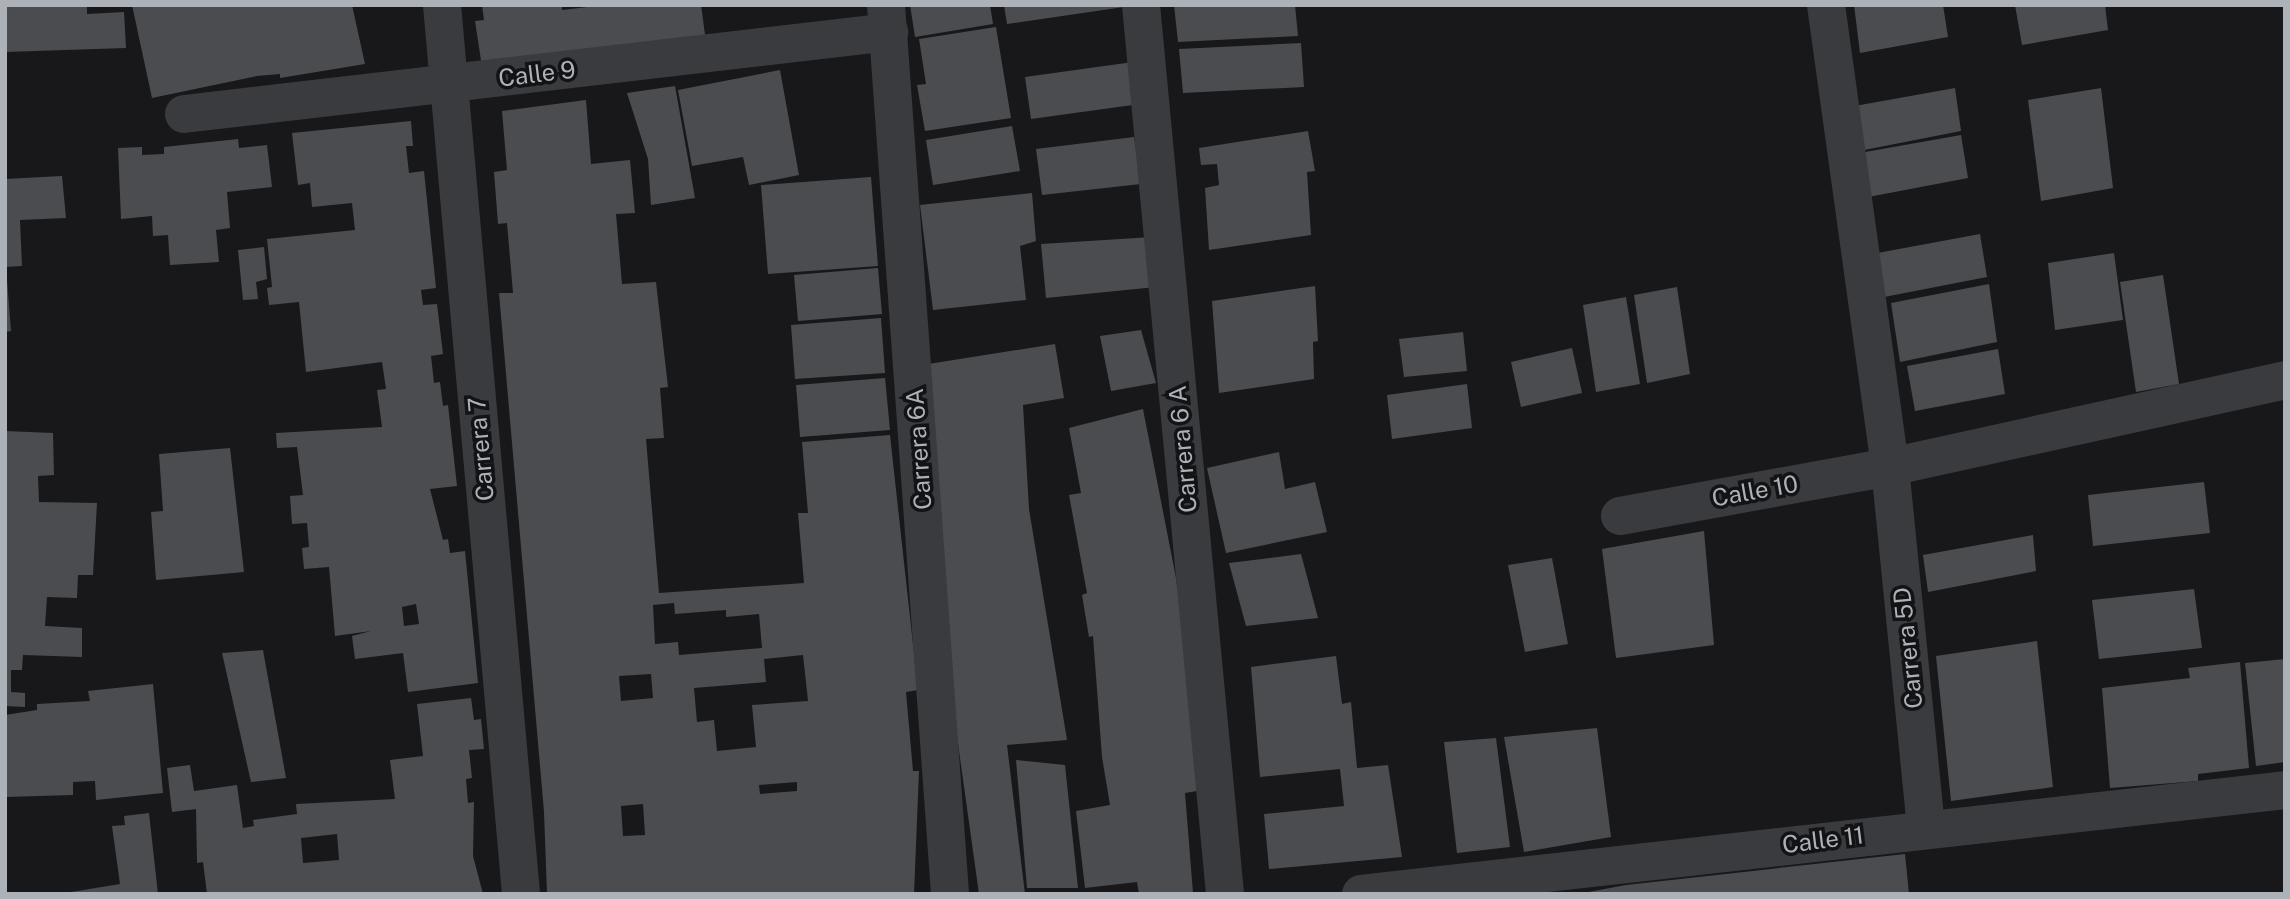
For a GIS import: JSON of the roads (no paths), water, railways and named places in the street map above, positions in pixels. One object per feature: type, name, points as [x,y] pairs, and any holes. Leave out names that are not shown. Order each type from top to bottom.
[{"type":"street","name":"Carrera 7","points":[[442,5],[521,894]]},
{"type":"street","name":"Carrera 6 A","points":[[1141,5],[1225,894]]},
{"type":"street","name":"Carrera 5D","points":[[1826,5],[1889,467],[1926,828]]},
{"type":"street","name":"Calle 9","points":[[184,114],[449,85],[888,18]]},
{"type":"street","name":"Carrera 6A","points":[[888,18],[950,894]]},
{"type":"street","name":"Calle 10","points":[[1620,516],[1889,467],[2285,380]]},
{"type":"street","name":"Calle 11","points":[[1361,894],[1508,885],[1926,828],[2285,790]]}]
